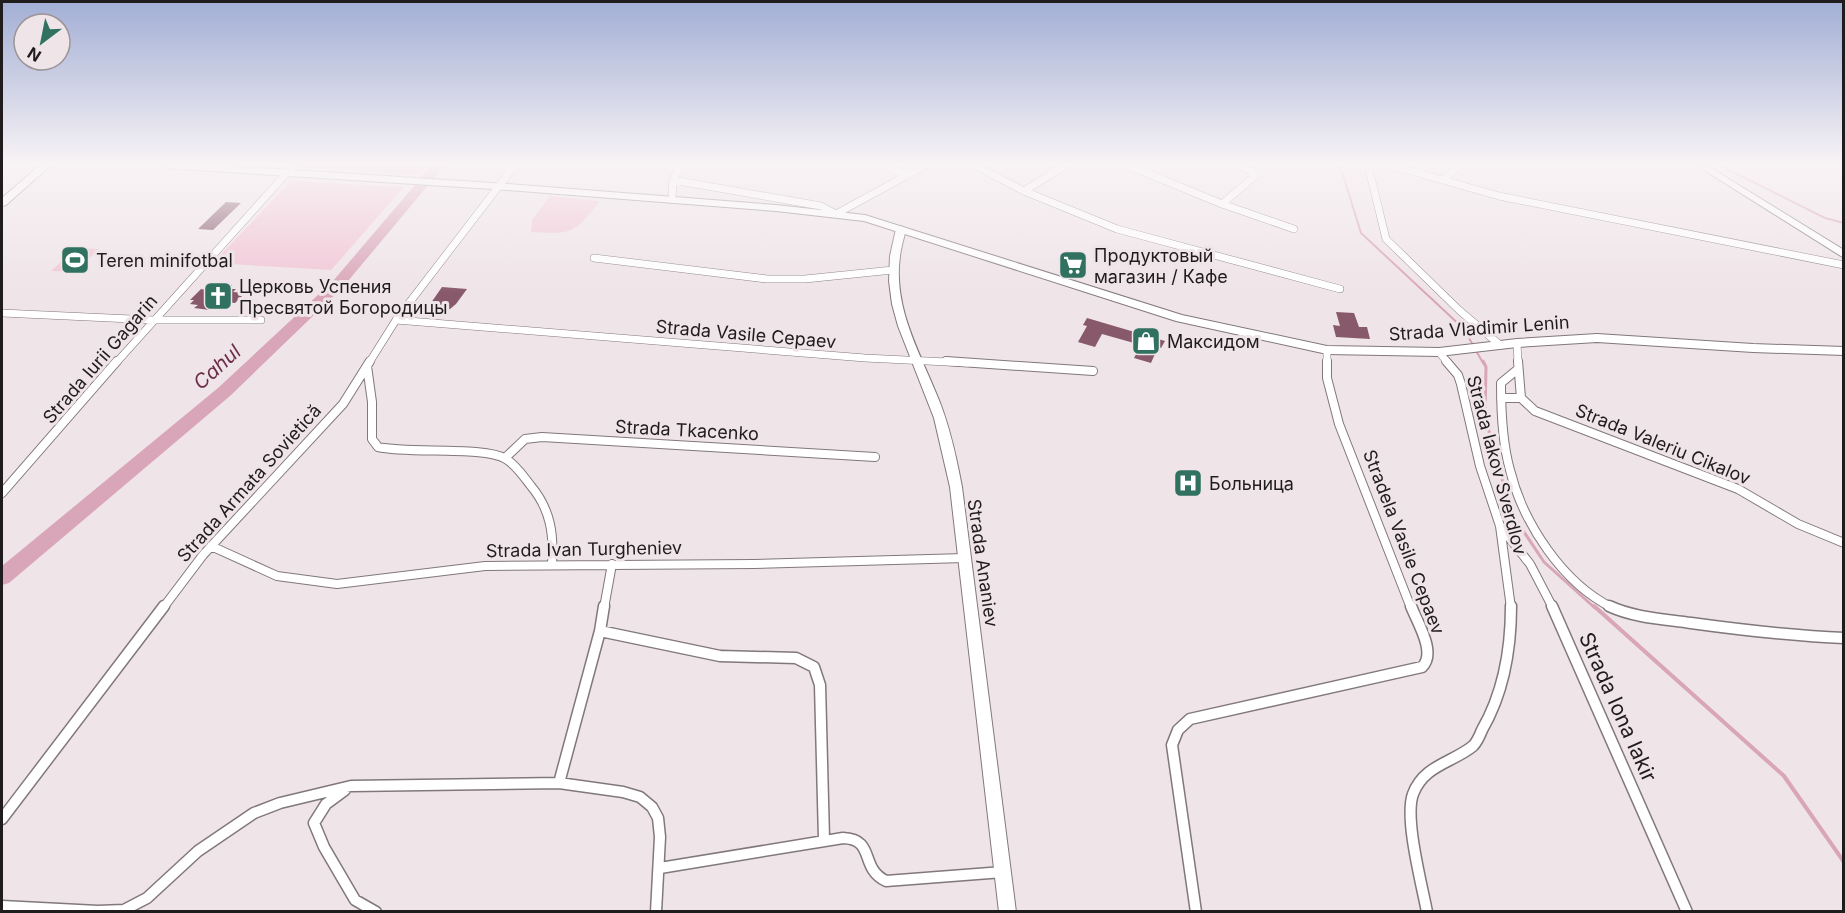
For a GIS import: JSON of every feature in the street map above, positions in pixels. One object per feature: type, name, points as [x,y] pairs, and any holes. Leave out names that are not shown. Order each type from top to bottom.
[{"type":"main road","name":"Strada Vladimir Lenin","points":[[766,208],[865,218],[1180,318],[1327,350],[1393,353],[1443,351],[1597,338],[1844,351]]},
{"type":"street","name":"Strada Iurii Gagarin","points":[[2,493],[153,320],[256,208]]},
{"type":"street","name":"Strada Armata Sovietică","points":[[2,819],[211,546],[343,405],[396,321],[482,208]]},
{"type":"street","points":[[824,208],[836,214],[848,208]]},
{"type":"street","points":[[1064,208],[1136,235],[1340,289]]},
{"type":"street","points":[[1232,208],[1294,229]]},
{"type":"street","points":[[1378,208],[1386,239],[1498,345]]},
{"type":"street","points":[[1557,208],[1844,265]]},
{"type":"street","points":[[1768,208],[1844,255]]},
{"type":"street","name":"Strada Ananiev","points":[[901,228],[892,270],[895,303],[946,441],[965,558],[1008,912]]},
{"type":"street","points":[[594,258],[766,279],[805,279],[892,270]]},
{"type":"street","points":[[2,314],[153,320],[261,320]]},
{"type":"street","name":"Strada Vasile Cepaev","points":[[396,321],[865,358],[916,359],[1093,371]]},
{"type":"street","points":[[1501,398],[1521,398],[1517,343]]},
{"type":"street","name":"Stradela Vasile Cepaev","points":[[1196,912],[1172,745],[1180,725],[1190,719],[1422,669],[1428,663],[1430,654],[1340,424],[1327,378],[1327,350]]},
{"type":"street","name":"Strada Iakov Sverdlov","points":[[1426,912],[1411,820],[1413,794],[1428,771],[1474,745],[1493,711],[1502,686],[1511,631],[1511,600],[1500,526],[1480,466],[1461,384],[1443,351]]},
{"type":"street","points":[[367,366],[372,402],[372,439],[378,447],[402,453],[490,455],[505,458],[534,489],[548,510],[554,543],[552,564]]},
{"type":"street","points":[[1518,369],[1501,383],[1506,449],[1513,482],[1544,542],[1567,573],[1598,599],[1624,612],[1646,616],[1759,632],[1844,638]]},
{"type":"street","name":"Strada Valeriu Cikalov","points":[[1521,398],[1535,411],[1738,489],[1798,524],[1844,543]]},
{"type":"street","name":"Strada Tkacenko","points":[[505,458],[525,439],[542,437],[874,457]]},
{"type":"street","name":"Strada Iona Iakir","points":[[1500,526],[1530,564],[1547,595],[1687,912]]},
{"type":"street","name":"Strada Ivan Turgheniev","points":[[211,546],[277,576],[337,584],[452,569],[552,564],[754,564],[965,558]]},
{"type":"street","points":[[559,783],[600,631],[612,564]]},
{"type":"street","points":[[600,631],[737,658],[790,656],[799,658],[814,667],[820,686],[824,839]]},
{"type":"street","points":[[2,906],[98,911],[124,910],[147,898],[198,851],[254,813],[280,803],[351,786],[559,783],[640,796],[652,807],[658,818],[660,868],[656,912]]},
{"type":"street","points":[[351,786],[319,810],[314,824],[324,847],[355,900],[376,912]]},
{"type":"street","points":[[660,868],[824,839],[852,838],[861,843],[869,857],[869,870],[876,878],[886,880],[1003,872]]},
{"type":"shaded area","points":[[266,208],[386,208],[331,270],[213,263]]},
{"type":"shaded area","points":[[541,208],[594,208],[578,226],[565,232],[531,232],[532,220]]},
{"type":"shaded area","name":"Teren minifotbal","points":[[76,248],[99,249],[75,272],[51,271]]},
{"type":"building","points":[[220,208],[236,208],[213,230],[198,229]]},
{"type":"building","name":"Продуктовый магазин / Кафе","points":[[1067,257],[1086,264],[1079,273],[1059,266]]},
{"type":"building","name":"Церковь Успения Пресвятой Богородицы","points":[[219,284],[232,285],[229,289],[236,289],[233,292],[245,293],[235,303],[225,302],[220,307],[214,306],[210,310],[194,308],[198,305],[190,304],[194,300],[190,300],[201,289],[207,290]]},
{"type":"building","points":[[442,287],[467,289],[450,309],[426,310]]},
{"type":"building","points":[[1336,312],[1354,313],[1359,327],[1367,327],[1370,339],[1336,337],[1333,325],[1340,326]]},
{"type":"building","name":"Максидом","points":[[1087,318],[1165,341],[1161,348],[1158,347],[1151,363],[1134,358],[1141,345],[1102,334],[1095,347],[1078,342],[1087,326],[1083,325]]},
{"type":"waterway","name":"Cahul","points":[[2,577],[224,392],[338,284],[403,208]]},
{"type":"waterway","points":[[1353,208],[1361,233],[1464,329],[1483,363]]},
{"type":"waterway","points":[[1804,208],[1825,218],[1844,223]]},
{"type":"waterway","points":[[1483,361],[1486,367],[1485,417],[1512,514],[1544,562],[1595,608]]},
{"type":"waterway","points":[[1594,606],[1784,776],[1844,862]]},
{"type":"place","name":"Teren minifotbal","points":[[75,260]]},
{"type":"place","name":"Продуктовый магазин / Кафе","points":[[1073,265]]},
{"type":"place","name":"Церковь Успения Пресвятой Богородицы","points":[[218,296]]},
{"type":"place","name":"Максидом","points":[[1146,341]]},
{"type":"place","name":"Больница","points":[[1188,483]]}]
